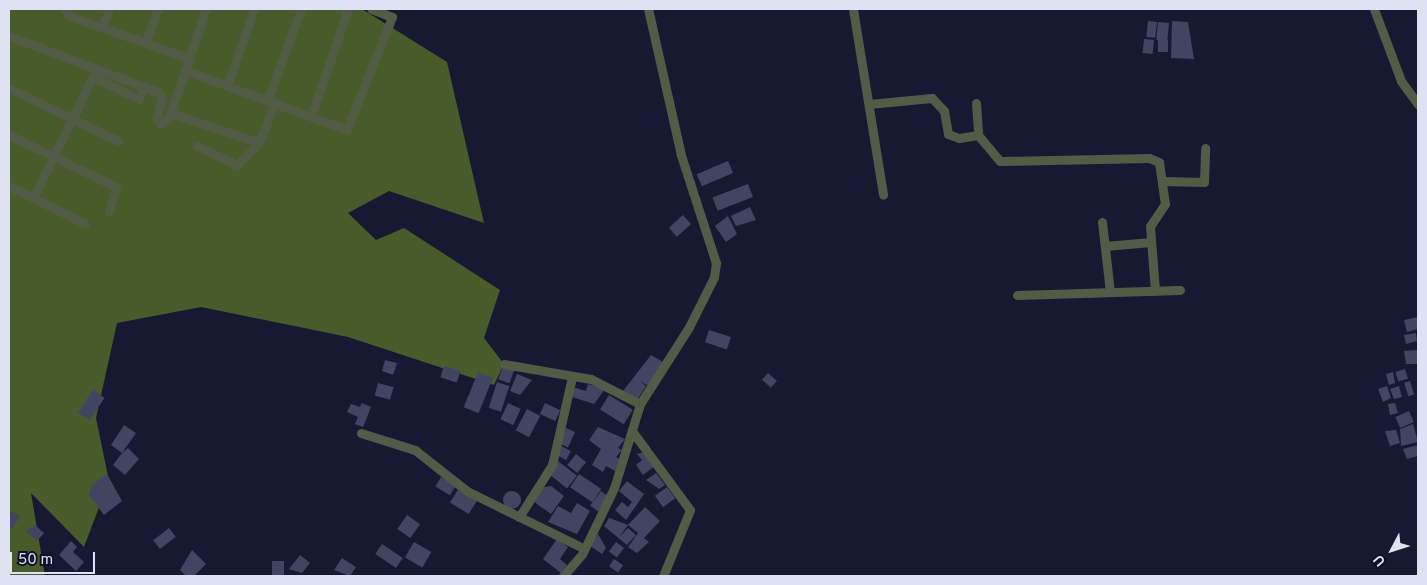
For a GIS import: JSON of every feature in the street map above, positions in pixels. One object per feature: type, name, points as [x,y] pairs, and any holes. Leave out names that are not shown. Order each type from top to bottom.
[{"type":"street","points":[[65,9],[67,15],[188,58]]},
{"type":"street","points":[[102,27],[110,9]]},
{"type":"street","points":[[146,42],[158,9]]},
{"type":"street","points":[[9,36],[94,74],[139,99],[144,87],[161,95],[158,122],[165,122],[170,113],[206,9]]},
{"type":"street","points":[[228,84],[254,9]]},
{"type":"street","points":[[197,146],[237,165],[259,143],[300,9]]},
{"type":"street","points":[[310,116],[348,9]]},
{"type":"street","points":[[184,70],[228,84],[347,130],[352,127],[394,13],[371,9]]},
{"type":"street","points":[[563,576],[585,549],[614,488],[640,404],[708,292],[716,262],[681,155],[648,9]]},
{"type":"street","points":[[853,9],[884,195]]},
{"type":"street","points":[[1374,9],[1402,81],[1418,104]]},
{"type":"street","points":[[32,198],[74,120],[94,74]]},
{"type":"street","points":[[9,88],[118,141]]},
{"type":"street","points":[[869,104],[932,98],[944,111],[948,134],[959,138],[978,135]]},
{"type":"street","points":[[976,103],[978,135],[1000,161],[1149,158],[1159,162],[1165,204],[1150,226],[1155,291]]},
{"type":"street","points":[[170,113],[259,143]]},
{"type":"street","points":[[9,135],[116,188],[109,212]]},
{"type":"street","points":[[1163,181],[1204,182],[1205,148]]},
{"type":"street","points":[[9,186],[85,224]]},
{"type":"street","points":[[1102,222],[1110,292]]},
{"type":"street","points":[[1105,246],[1151,242]]},
{"type":"street","points":[[1017,295],[1180,290]]},
{"type":"street","points":[[504,364],[591,379],[640,404]]},
{"type":"street","points":[[519,517],[552,465],[572,377]]},
{"type":"street","points":[[632,431],[690,510],[663,576]]},
{"type":"street","points":[[361,433],[415,450],[464,489],[585,549]]},
{"type":"green space","points":[[9,9],[362,9],[447,62],[484,223],[389,191],[348,213],[376,240],[404,228],[500,290],[484,338],[504,364],[494,385],[348,337],[201,307],[117,323],[96,418],[109,481],[84,547],[31,493],[45,576],[9,576]]},
{"type":"building","points":[[1148,21],[1157,22],[1155,38],[1146,37]]},
{"type":"building","points":[[1172,21],[1188,22],[1194,59],[1171,58]]},
{"type":"building","points":[[1158,22],[1169,23],[1167,41],[1156,40]]},
{"type":"building","points":[[1144,39],[1154,40],[1152,54],[1143,53]]},
{"type":"building","points":[[1158,40],[1168,40],[1168,52],[1158,52]]},
{"type":"building","points":[[728,161],[733,173],[702,186],[697,174]]},
{"type":"building","points":[[748,184],[753,197],[718,211],[713,198]]},
{"type":"building","points":[[750,207],[756,220],[736,226],[731,216]]},
{"type":"building","points":[[683,215],[691,224],[677,237],[669,228]]},
{"type":"building","points":[[728,216],[737,234],[726,242],[715,226]]},
{"type":"building","points":[[1418,317],[1418,329],[1407,332],[1404,320]]},
{"type":"building","points":[[709,330],[731,337],[727,349],[705,342]]},
{"type":"building","points":[[1416,333],[1417,341],[1406,344],[1404,335]]},
{"type":"building","points":[[1417,350],[1418,364],[1406,364],[1404,351]]},
{"type":"building","points":[[651,355],[665,363],[650,387],[640,381],[646,386],[637,400],[623,391]]},
{"type":"building","points":[[385,360],[397,363],[393,375],[382,371]]},
{"type":"building","points":[[444,366],[460,371],[457,382],[440,377]]},
{"type":"building","points":[[503,366],[514,370],[509,383],[498,379]]},
{"type":"building","points":[[1405,369],[1408,379],[1398,381],[1395,372]]},
{"type":"building","points":[[478,372],[493,378],[479,413],[464,407]]},
{"type":"building","points":[[1393,372],[1395,383],[1389,385],[1386,374]]},
{"type":"building","points":[[768,373],[777,381],[771,388],[762,380]]},
{"type":"building","points":[[517,374],[532,380],[520,395],[510,391]]},
{"type":"building","points":[[1410,381],[1414,394],[1408,396],[1404,383]]},
{"type":"building","points":[[497,382],[509,386],[501,412],[489,408]]},
{"type":"building","points":[[378,383],[393,387],[390,400],[375,396]]},
{"type":"building","points":[[588,384],[605,389],[594,404],[566,395],[569,386],[586,391]]},
{"type":"building","points":[[1387,386],[1391,398],[1383,402],[1378,389]]},
{"type":"building","points":[[1399,386],[1402,397],[1394,399],[1390,389]]},
{"type":"building","points":[[93,390],[105,398],[90,420],[78,412]]},
{"type":"building","points":[[609,395],[633,410],[624,424],[600,409]]},
{"type":"building","points":[[362,403],[371,407],[363,427],[355,424],[358,417],[347,412],[351,404],[360,407]]},
{"type":"building","points":[[508,403],[521,409],[513,425],[500,419]]},
{"type":"building","points":[[545,403],[560,410],[555,421],[540,414]]},
{"type":"building","points":[[1395,403],[1398,413],[1390,415],[1388,404]]},
{"type":"building","points":[[527,409],[540,416],[529,437],[516,430]]},
{"type":"building","points":[[1409,411],[1414,422],[1400,428],[1395,417]]},
{"type":"building","points":[[1413,424],[1418,442],[1401,446],[1400,429]]},
{"type":"building","points":[[124,425],[136,433],[122,453],[111,445]]},
{"type":"building","points":[[564,427],[575,432],[568,447],[557,443]]},
{"type":"building","points":[[598,427],[625,439],[618,448],[622,450],[616,457],[621,460],[615,471],[606,466],[603,472],[592,465],[601,449],[589,440]]},
{"type":"building","points":[[1396,430],[1400,443],[1390,446],[1385,431]]},
{"type":"building","points":[[1418,445],[1418,456],[1407,459],[1403,449]]},
{"type":"building","points":[[561,446],[571,451],[566,460],[556,455]]},
{"type":"building","points":[[128,448],[139,459],[125,475],[113,465]]},
{"type":"building","points":[[644,452],[655,466],[643,475],[636,465],[642,460],[637,454]]},
{"type":"building","points":[[576,454],[586,462],[577,473],[567,465]]},
{"type":"building","points":[[558,461],[577,476],[567,488],[548,474]]},
{"type":"building","points":[[656,473],[665,485],[659,489],[646,480]]},
{"type":"building","points":[[107,474],[122,501],[104,515],[89,495],[92,485]]},
{"type":"building","points":[[579,474],[601,489],[592,502],[570,487]]},
{"type":"building","points":[[441,477],[456,486],[450,495],[435,486]]},
{"type":"building","points":[[627,481],[644,494],[626,520],[615,510],[622,502],[628,507],[632,502],[619,491]]},
{"type":"building","points":[[551,486],[564,496],[551,514],[530,499],[538,488]]},
{"type":"building","points":[[667,487],[675,498],[663,507],[655,496]]},
{"type":"building","points":[[459,488],[478,500],[469,514],[450,502]]},
{"type":"building","points":[[512,491],[518,494],[521,500],[518,506],[512,509],[506,506],[503,500],[506,494]]},
{"type":"building","points":[[601,491],[609,497],[598,511],[590,505]]},
{"type":"building","points":[[577,503],[590,511],[577,534],[548,522],[558,506],[571,513]]},
{"type":"building","points":[[645,507],[660,521],[644,538],[649,542],[637,553],[628,547],[638,533],[628,525]]},
{"type":"building","points":[[9,510],[20,516],[12,529],[9,527]]},
{"type":"building","points":[[407,515],[420,524],[410,538],[397,529]]},
{"type":"building","points":[[609,518],[628,525],[619,537],[628,528],[636,535],[627,545],[604,526]]},
{"type":"building","points":[[35,525],[44,533],[37,541],[26,531]]},
{"type":"building","points":[[169,528],[176,537],[160,549],[153,540]]},
{"type":"building","points":[[598,534],[606,548],[602,554],[590,546]]},
{"type":"building","points":[[557,539],[568,547],[560,559],[567,565],[561,573],[543,559]]},
{"type":"building","points":[[71,541],[77,547],[73,552],[84,562],[76,571],[59,555]]},
{"type":"building","points":[[414,542],[431,552],[422,568],[405,558]]},
{"type":"building","points":[[616,542],[624,548],[617,558],[609,552]]},
{"type":"building","points":[[382,544],[403,558],[396,568],[375,554]]},
{"type":"building","points":[[192,550],[206,564],[194,576],[186,576],[180,570]]},
{"type":"building","points":[[300,555],[310,563],[302,573],[289,569]]},
{"type":"building","points":[[342,558],[356,567],[350,576],[334,570]]},
{"type":"building","points":[[614,559],[623,565],[618,573],[609,566]]},
{"type":"building","points":[[272,561],[284,561],[284,576],[272,576]]}]
